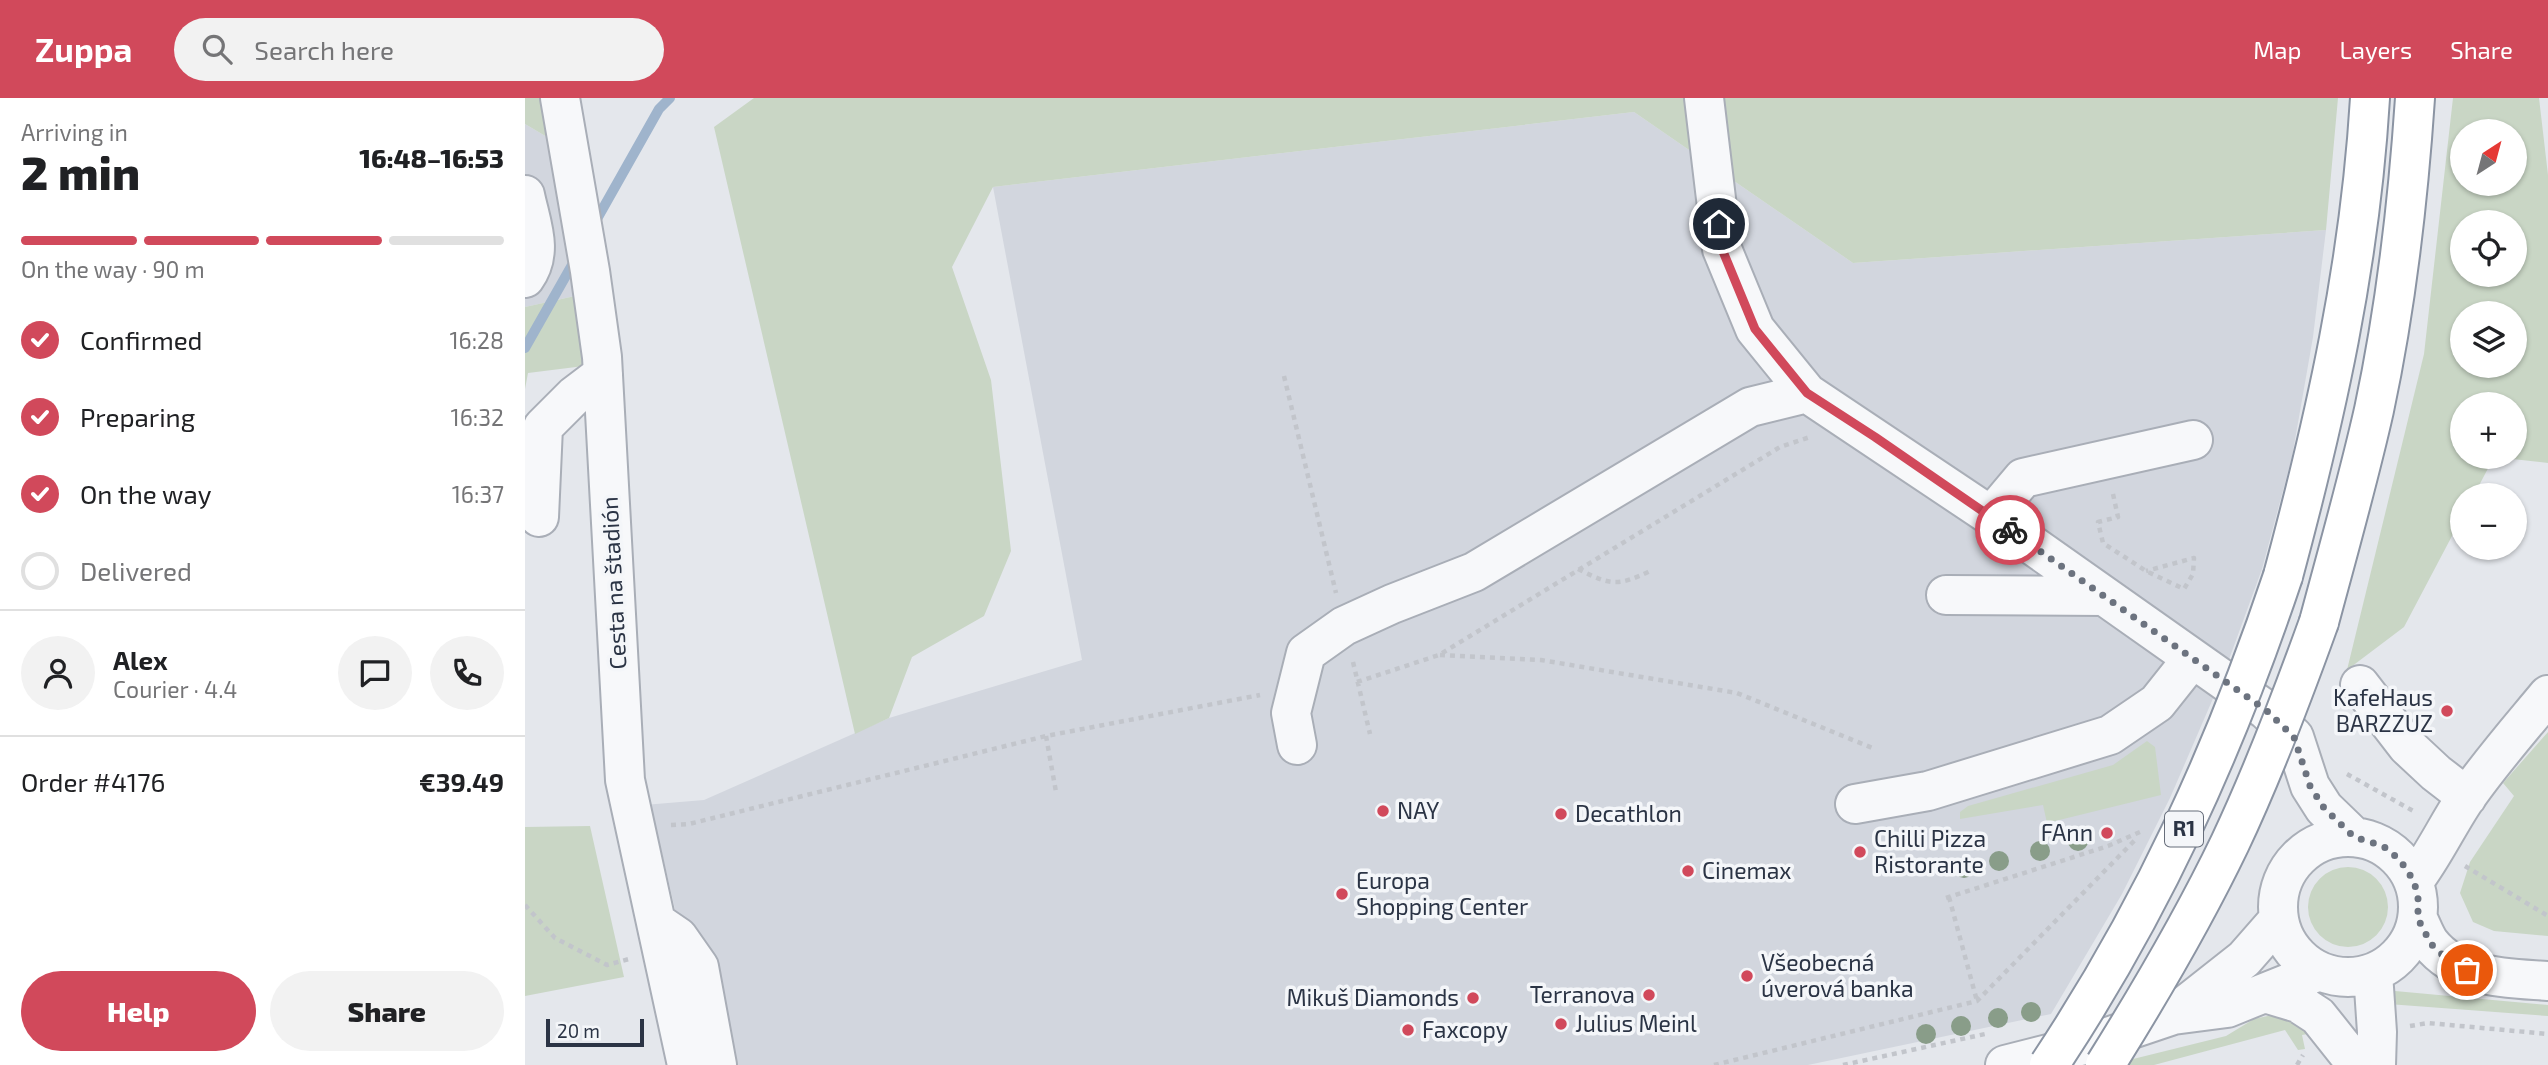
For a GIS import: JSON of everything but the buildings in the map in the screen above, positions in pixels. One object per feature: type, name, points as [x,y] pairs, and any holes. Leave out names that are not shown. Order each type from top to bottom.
[{"type":"highway","name":"R1","points":[[2049,1065],[2107,975],[2187,824],[2253,666],[2283,576],[2328,400],[2346,311],[2358,233],[2370,98]]},
{"type":"highway","name":"R1","points":[[2105,1065],[2149,995],[2229,844],[2265,763],[2319,622],[2374,410],[2403,230],[2416,98]]},
{"type":"street","name":"Cesta na štadión","points":[[560,98],[590,271],[603,374],[625,779],[687,1065]]},
{"type":"street","points":[[1704,98],[1722,249],[1755,329],[1807,393],[1991,516],[2266,710],[2294,737],[2327,779],[2324,808],[2369,842],[2400,860],[2414,881],[2418,898],[2418,919],[2409,942],[2394,960],[2265,993],[2227,1008],[2173,1015],[2084,1045],[2005,1065]]},
{"type":"street","points":[[525,195],[537,249],[533,267],[525,278]]},
{"type":"street","points":[[539,517],[543,427],[574,396],[603,374]]},
{"type":"street","points":[[1297,745],[1291,713],[1306,653],[1344,626],[1474,572],[1750,407],[1807,393]]},
{"type":"street","points":[[1991,516],[2022,478],[2193,440]]},
{"type":"street","points":[[1946,595],[2105,596]]},
{"type":"street","points":[[1855,804],[1928,792],[2110,736],[2157,703],[2192,659]]},
{"type":"street","points":[[2360,685],[2407,746],[2465,800]]},
{"type":"street","points":[[2414,881],[2488,767],[2548,695]]},
{"type":"street","points":[[2295,862],[2297,839],[2307,812],[2327,779]]},
{"type":"street","points":[[2375,1065],[2377,1032],[2344,973],[2301,958],[2287,940],[2279,919],[2279,899],[2284,879],[2295,862],[2311,848],[2332,839],[2369,842],[2430,828],[2465,800]]},
{"type":"street","points":[[2173,1015],[2244,958],[2279,919]]},
{"type":"street","points":[[2418,919],[2431,944],[2445,957],[2467,970],[2490,976],[2548,981]]},
{"type":"street","points":[[656,922],[678,937],[699,967],[717,1065]]},
{"type":"street","points":[[2344,973],[2349,1035],[2358,1065]]},
{"type":"street","points":[[2265,993],[2298,1003],[2318,1016],[2358,1065]]},
{"type":"path","points":[[1284,376],[1370,734]]},
{"type":"path","points":[[1357,681],[1439,655],[1780,447],[1811,436]]},
{"type":"path","points":[[2118,517],[2098,522],[2103,544],[2146,571],[2184,589],[2193,574],[2195,558],[2146,571]]},
{"type":"path","points":[[1577,569],[1603,581],[1626,583],[1650,571]]},
{"type":"path","points":[[1439,655],[1541,660],[1737,693],[1875,749]]},
{"type":"path","points":[[635,828],[688,824],[1046,736],[1296,688]]},
{"type":"path","points":[[1046,736],[1056,792]]},
{"type":"path","points":[[2327,779],[2413,810]]},
{"type":"path","points":[[1714,1065],[1977,1001],[2147,829],[2108,846],[1947,897],[1977,1001]]},
{"type":"path","points":[[2461,864],[2548,916]]},
{"type":"path","points":[[525,905],[555,938],[607,965],[636,957]]},
{"type":"path","points":[[2403,1027],[2428,1023],[2548,1034]]},
{"type":"shaded area","points":[[1634,112],[1853,263],[2326,230],[2313,337],[2292,457],[2262,569],[2224,673],[2170,798],[2122,894],[2051,1014],[1808,1065],[711,1065],[661,849],[644,805],[704,800],[889,718],[1082,660],[993,187]]},
{"type":"shaded area","points":[[525,124],[547,137],[575,296],[525,307]]},
{"type":"green space","points":[[525,98],[540,98],[547,137],[525,124]]},
{"type":"green space","points":[[754,98],[2338,98],[2326,230],[1853,263],[1634,112],[993,187],[952,267],[991,380],[1011,551],[984,616],[912,657],[889,718],[855,734],[714,127]]},
{"type":"green space","points":[[2453,98],[2539,98],[2548,175],[2548,463],[2527,461],[2527,392],[2450,392],[2450,469],[2488,469],[2480,483],[2450,483],[2450,540],[2404,627],[2347,670],[2424,354],[2450,124],[2450,196],[2527,196],[2527,119],[2451,119]]},
{"type":"green space","points":[[575,296],[584,366],[528,373],[525,389],[525,307]]},
{"type":"green space","points":[[2548,732],[2548,936],[2494,931],[2473,922],[2460,893],[2470,862],[2514,796],[2503,783]]},
{"type":"green space","points":[[2147,741],[2155,747],[2161,795],[2047,823],[2043,805],[1960,819],[1960,812],[1968,806],[2113,765]]},
{"type":"green space","points":[[590,826],[624,977],[525,996],[525,827]]},
{"type":"green space","points":[[2348,867],[2363,870],[2376,879],[2385,892],[2388,907],[2385,922],[2376,935],[2363,944],[2348,947],[2333,944],[2320,935],[2311,922],[2308,907],[2311,892],[2320,879],[2333,870]]},
{"type":"green space","points":[[2395,991],[2548,1005],[2548,1016],[2388,1004]]},
{"type":"green space","points":[[2272,1015],[2295,1021],[2314,1033],[2302,1035],[2305,1049],[2298,1050],[2285,1030],[2154,1065],[2122,1065],[2125,1061],[2226,1036],[2254,1019]]},
{"type":"waterway","points":[[593,226],[659,109],[670,98]]},
{"type":"waterway","points":[[525,348],[576,258]]},
{"type":"way so far","points":[[2010,530],[2266,710],[2294,737],[2310,786],[2324,808],[2354,837],[2383,846],[2400,860],[2414,881],[2418,898],[2418,919],[2431,944],[2445,957],[2467,970]]},
{"type":"place","name":"KafeHaus BARZZUZ","points":[[2447,711]]},
{"type":"place","name":"NAY","points":[[1383,811]]},
{"type":"place","name":"Decathlon","points":[[1561,814]]},
{"type":"place","name":"FAnn","points":[[2107,833]]},
{"type":"place","name":"Chilli Pizza Ristorante","points":[[1860,852]]},
{"type":"place","name":"Cinemax","points":[[1688,871]]},
{"type":"place","name":"Europa Shopping Center","points":[[1342,894]]},
{"type":"place","name":"Všeobecná úverová banka","points":[[1747,976]]},
{"type":"place","name":"Terranova","points":[[1649,995]]},
{"type":"place","name":"Mikuš Diamonds","points":[[1473,998]]},
{"type":"place","name":"Julius Meinl","points":[[1561,1024]]},
{"type":"place","name":"Faxcopy","points":[[1408,1030]]},
{"type":"route","points":[[1719,224],[1722,249],[1755,329],[1807,393],[2010,530]]}]
